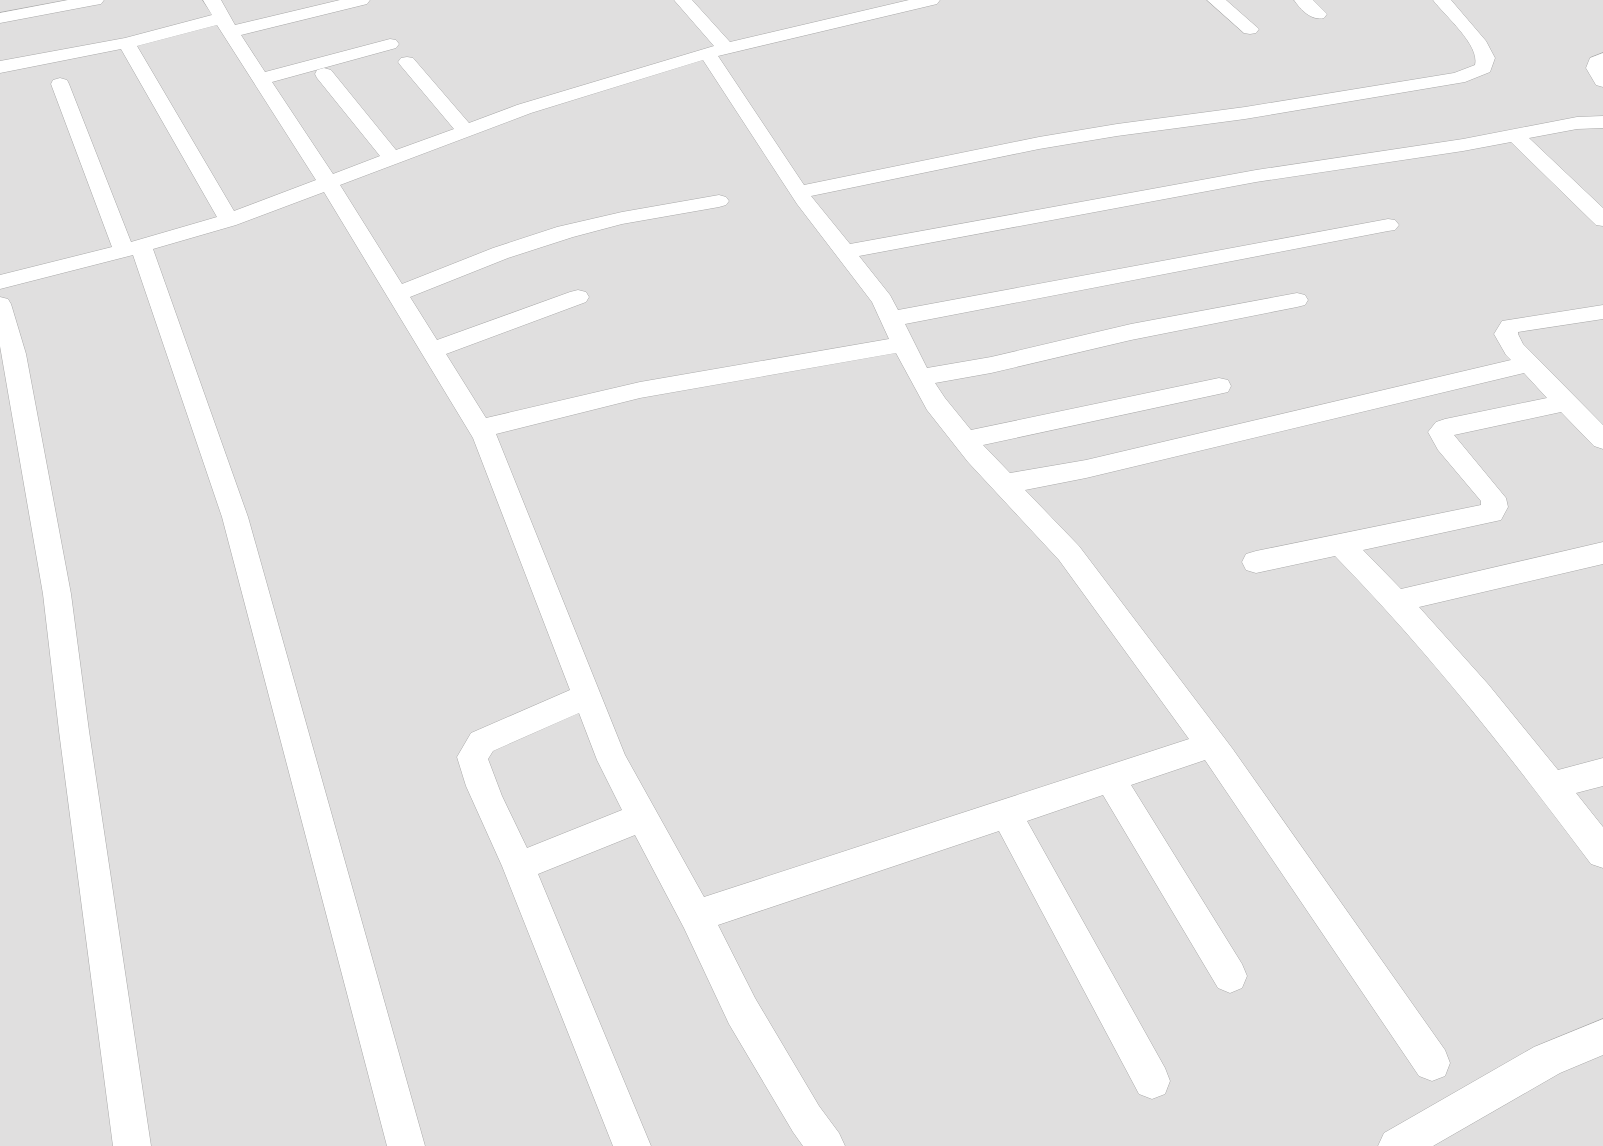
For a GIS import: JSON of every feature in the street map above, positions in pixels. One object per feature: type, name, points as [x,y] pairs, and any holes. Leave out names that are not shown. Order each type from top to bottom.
[{"type":"street","points":[[0,18],[95,0]]},
{"type":"street","points":[[0,67],[126,43],[221,17],[361,0]]},
{"type":"street","points":[[683,0],[716,50],[799,192],[882,300],[920,377],[936,404],[964,440],[1068,553],[1211,745],[1432,1063]]},
{"type":"street","points":[[0,282],[133,248],[229,220],[524,109],[716,50],[931,0]]},
{"type":"street","points":[[1216,0],[1250,29]]},
{"type":"street","points":[[1303,0],[1318,14]]},
{"type":"street","points":[[799,192],[1039,143],[1117,130],[1245,113],[1458,78],[1484,68],[1486,58],[1480,45],[1442,0]]},
{"type":"street","points":[[221,17],[328,182],[485,438],[612,760],[696,916],[742,1011],[806,1119],[826,1146]]},
{"type":"street","points":[[126,43],[229,220]]},
{"type":"street","points":[[260,79],[390,44]]},
{"type":"street","points":[[1603,58],[1596,62],[1595,68],[1603,81]]},
{"type":"street","points":[[407,62],[466,131]]},
{"type":"street","points":[[324,74],[392,158]]},
{"type":"street","points":[[60,84],[133,248],[235,517],[406,1146]]},
{"type":"street","points":[[845,252],[1256,176],[1463,146],[1577,123],[1603,122]]},
{"type":"street","points":[[1515,135],[1603,220]]},
{"type":"street","points":[[396,294],[494,255],[565,232],[626,218],[719,201]]},
{"type":"street","points":[[892,319],[1388,225]]},
{"type":"street","points":[[432,351],[578,297]]},
{"type":"street","points":[[920,377],[991,365],[1130,332],[1297,300]]},
{"type":"street","points":[[0,304],[14,354],[58,594],[74,731],[132,1146]]},
{"type":"street","points":[[1603,312],[1510,326],[1506,334],[1514,349],[1603,440]]},
{"type":"street","points":[[479,429],[640,390],[903,344]]},
{"type":"street","points":[[1004,484],[1086,469],[1529,364]]},
{"type":"street","points":[[964,440],[1219,386]]},
{"type":"street","points":[[1256,562],[1492,513],[1495,507],[1493,498],[1447,444],[1440,432],[1445,428],[1567,402]]},
{"type":"street","points":[[1340,544],[1397,601],[1465,677],[1603,853]]},
{"type":"street","points":[[1397,601],[1603,553]]},
{"type":"street","points":[[586,696],[482,742],[472,757],[476,774],[518,867],[632,1146]]},
{"type":"street","points":[[696,916],[1211,745]]},
{"type":"street","points":[[1551,786],[1603,772]]},
{"type":"street","points":[[1110,779],[1230,976]]},
{"type":"street","points":[[1006,813],[1152,1081]]},
{"type":"street","points":[[518,867],[643,817]]},
{"type":"street","points":[[1397,1146],[1547,1060],[1603,1037]]},
{"type":"shaded area","points":[[0,0],[1603,0],[1603,1146],[0,1146]]}]
